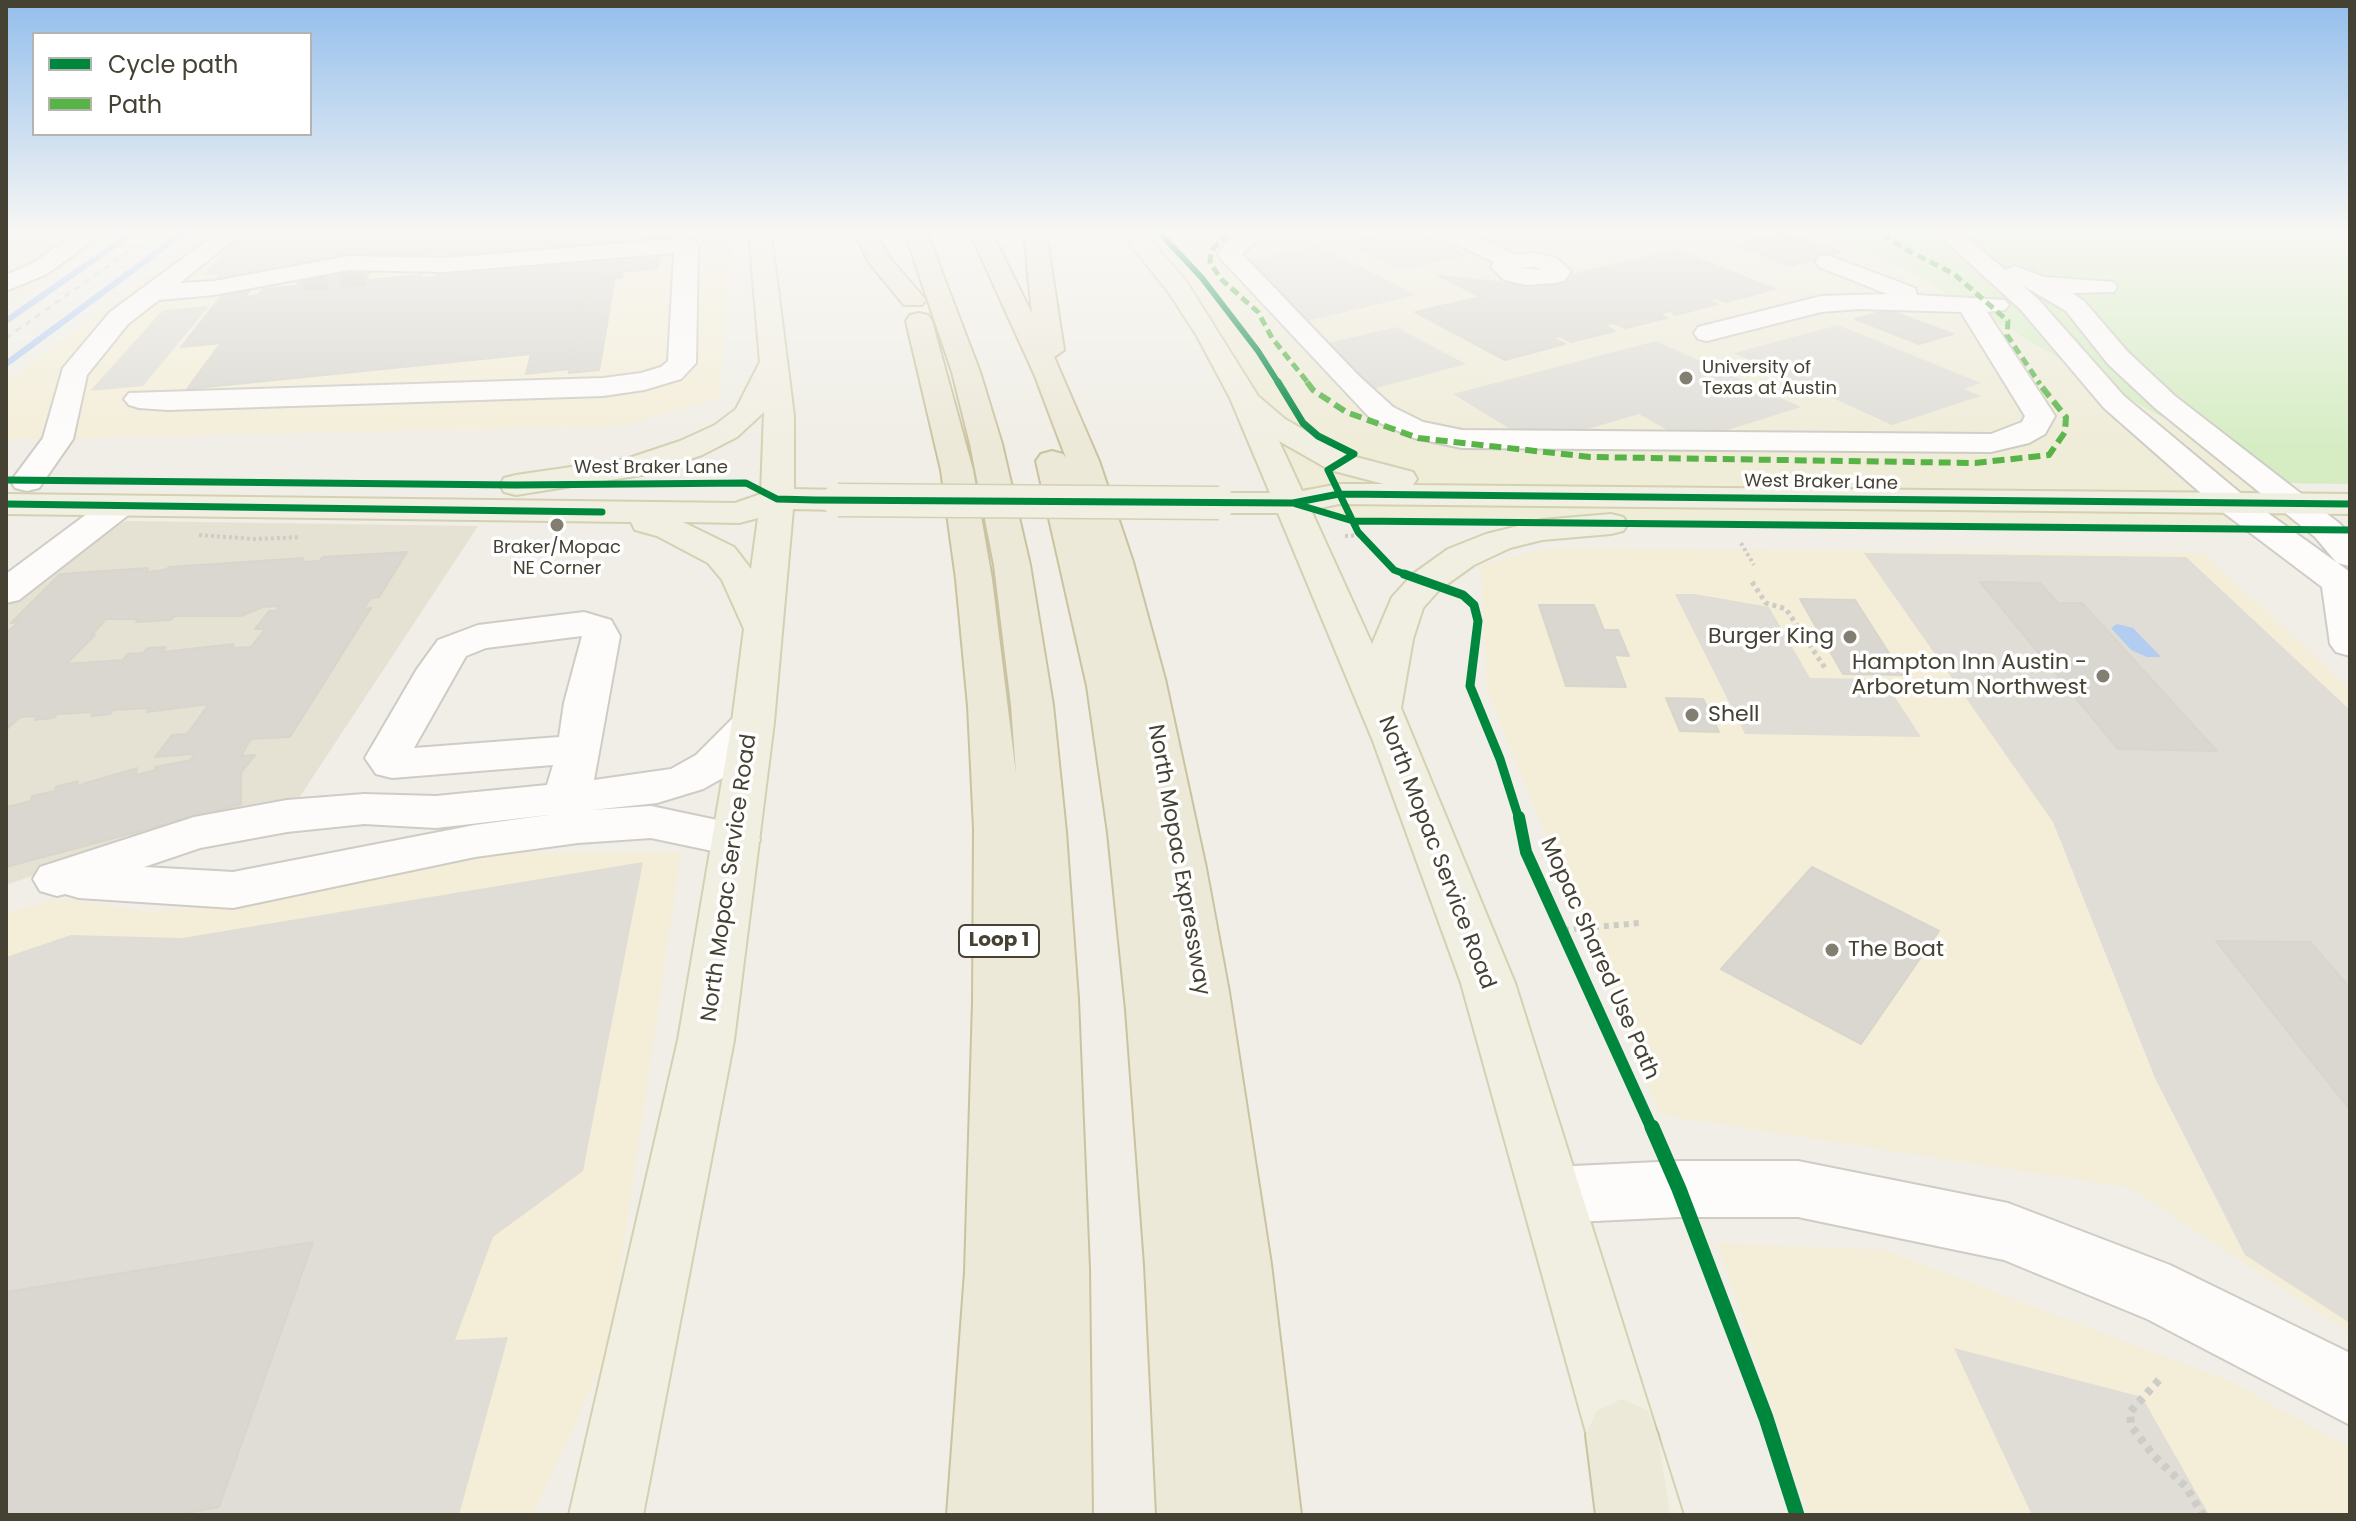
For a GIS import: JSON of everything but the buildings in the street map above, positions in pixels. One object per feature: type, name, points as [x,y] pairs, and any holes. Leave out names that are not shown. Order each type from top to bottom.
[{"type":"highway","name":"Loop 1","points":[[914,304],[957,470],[974,579],[990,721],[997,829],[1000,1002],[997,1272],[984,1515]]},
{"type":"highway","points":[[942,304],[966,372],[986,444],[1012,565],[1032,705],[1043,832],[1051,999],[1057,1268],[1055,1515]]},
{"type":"highway","points":[[990,304],[1049,451],[1081,570],[1107,686],[1131,833],[1153,1010],[1177,1265],[1194,1515]]},
{"type":"highway","name":"North Mopac Expressway","points":[[1015,304],[1049,376],[1083,461],[1115,562],[1145,679],[1182,868],[1239,1264],[1264,1515]]},
{"type":"highway","points":[[1046,304],[1050,331],[1049,376]]},
{"type":"highway","points":[[1622,1435],[1633,1515]]},
{"type":"main road","name":"North Mopac Service Road","points":[[606,1515],[706,1040],[753,722],[777,499],[779,416],[767,304]]},
{"type":"main road","name":"North Mopac Service Road","points":[[1189,304],[1245,398],[1293,503],[1395,741],[1488,983],[1646,1515]]},
{"type":"main road","points":[[516,485],[631,468],[691,448],[726,431],[748,414],[773,363]]},
{"type":"main road","points":[[1245,398],[1274,425],[1341,463],[1470,495]]},
{"type":"main road","name":"West Braker Lane","points":[[13,488],[746,483],[777,499]]},
{"type":"main road","name":"West Braker Lane","points":[[13,488],[119,506],[739,513],[777,499],[1293,503],[1339,494],[2350,504]]},
{"type":"main road","points":[[1784,524],[1793,513],[1808,510],[1921,511],[1964,507],[1981,501]]},
{"type":"main road","name":"West Braker Lane","points":[[1293,503],[1353,531],[1611,524],[2268,529],[2343,556]]},
{"type":"main road","points":[[602,512],[669,529],[721,555],[739,578],[763,629]]},
{"type":"main road","points":[[1380,710],[1393,639],[1405,605],[1426,582],[1461,557],[1498,541],[1542,530],[1611,524]]},
{"type":"street","points":[[13,488],[58,439],[73,374],[119,318],[137,304]]},
{"type":"street","points":[[139,399],[168,401],[603,387],[644,381],[671,373],[682,363],[684,304]]},
{"type":"street","points":[[1276,304],[1382,413],[1414,429],[1462,439],[1991,443],[2018,436],[2034,428],[2040,416],[1969,304]]},
{"type":"street","points":[[1707,333],[1821,304]]},
{"type":"street","points":[[2042,304],[2114,402],[2232,503],[2268,529],[2343,556]]},
{"type":"street","points":[[2068,304],[2075,306],[2118,358],[2165,402],[2294,504],[2343,556],[2350,644]]},
{"type":"street","points":[[6,592],[119,506]]},
{"type":"street","points":[[566,798],[579,749],[585,703],[601,636],[597,628],[584,624],[478,637],[452,648],[387,758],[392,764],[579,749]]},
{"type":"street","points":[[736,840],[651,822],[578,827],[394,855],[233,890],[57,879],[194,833],[287,816],[347,809],[436,812],[657,788],[687,779],[712,765],[753,722]]},
{"type":"street","points":[[1553,1195],[1679,1189],[1798,1189],[2008,1232],[2170,1297],[2350,1390]]},
{"type":"path","points":[[1353,531],[1394,570],[1426,582]]},
{"type":"path","points":[[1741,543],[1754,565]]},
{"type":"path","points":[[1752,582],[1766,603],[1786,609],[1825,668]]},
{"type":"path","points":[[1564,930],[1639,923]]},
{"type":"path","points":[[2159,1380],[2130,1412],[2131,1426],[2154,1456],[2186,1487],[2203,1515]]},
{"type":"shaded area","points":[[110,304],[728,304],[719,398],[623,426],[6,439],[6,382]]},
{"type":"shaded area","name":"University of Texas at Austin","points":[[1187,304],[2079,304],[2076,306],[2327,530],[1353,521],[1293,503]]},
{"type":"shaded area","points":[[1290,304],[1378,304],[1307,321]]},
{"type":"shaded area","points":[[209,306],[143,386],[90,391],[163,310]]},
{"type":"shaded area","points":[[1838,325],[1981,383],[1964,389],[1981,396],[1892,425],[1734,353]]},
{"type":"shaded area","points":[[1396,327],[1466,364],[1369,390],[1328,343]]},
{"type":"shaded area","points":[[1656,341],[1801,407],[1689,442],[1639,414],[1557,438],[1543,430],[1510,429],[1453,394]]},
{"type":"shaded area","points":[[127,521],[478,526],[297,801],[86,857],[6,885],[6,604],[102,532]]},
{"type":"shaded area","points":[[1549,548],[2203,553],[2350,689],[2350,1333],[2131,1188],[1660,1115],[1487,691],[1481,565]]},
{"type":"shaded area","points":[[1864,553],[2186,557],[2350,710],[2350,1323],[2245,1255],[2155,1078],[2053,822]]},
{"type":"shaded area","points":[[1675,594],[1695,594],[1769,607],[1810,678],[1883,679],[1921,737],[1745,734]]},
{"type":"shaded area","points":[[681,852],[609,1349],[533,1515],[6,1515],[6,913],[60,898],[150,912],[264,900],[502,853]]},
{"type":"shaded area","points":[[643,862],[583,1171],[493,1237],[455,1340],[508,1337],[459,1515],[6,1515],[6,957],[71,935],[182,938]]},
{"type":"shaded area","points":[[1717,1243],[1884,1250],[2230,1381],[2350,1448],[2350,1515],[1809,1515]]},
{"type":"shaded area","points":[[1954,1348],[2142,1397],[2209,1515],[2032,1515]]},
{"type":"green space","points":[[1965,304],[2350,304],[2350,484],[2276,483]]},
{"type":"water","points":[[2117,624],[2133,628],[2161,657],[2147,657],[2131,650],[2111,628]]},
{"type":"waterway","points":[[6,321],[30,304]]},
{"type":"waterway","points":[[6,364],[87,304]]},
{"type":"railway","points":[[6,338],[54,304]]},
{"type":"marked path","points":[[1249,304],[1258,312],[1272,338],[1313,390],[1346,412],[1418,438],[1590,457],[1975,463],[2049,455],[2065,432],[2066,417],[2030,372],[2007,335],[2008,321],[1988,304]]},
{"type":"cycle path","name":"Mopac Shared Use Path","points":[[1222,304],[1258,351],[1303,423],[1318,436],[1354,454],[1328,470],[1358,532],[1394,570],[1463,595],[1474,605],[1478,621],[1470,686],[1500,759],[1517,810],[1526,852],[1586,978],[1679,1189],[1766,1418],[1797,1515]]},
{"type":"cycle path","points":[[6,480],[516,485],[746,483],[777,499],[815,500],[1293,503],[1339,494],[2350,504]]},
{"type":"cycle path","points":[[6,504],[602,512]]},
{"type":"cycle path","points":[[1296,504],[1353,521],[2350,530]]},
{"type":"place","name":"University of Texas at Austin","points":[[1686,378]]},
{"type":"place","name":"Braker/Mopac NE Corner","points":[[557,525]]},
{"type":"place","name":"Burger King","points":[[1850,637]]},
{"type":"place","name":"Hampton Inn Austin - Arboretum Northwest","points":[[2103,676]]},
{"type":"place","name":"Shell","points":[[1692,715]]},
{"type":"place","name":"The Boat","points":[[1832,950]]}]
